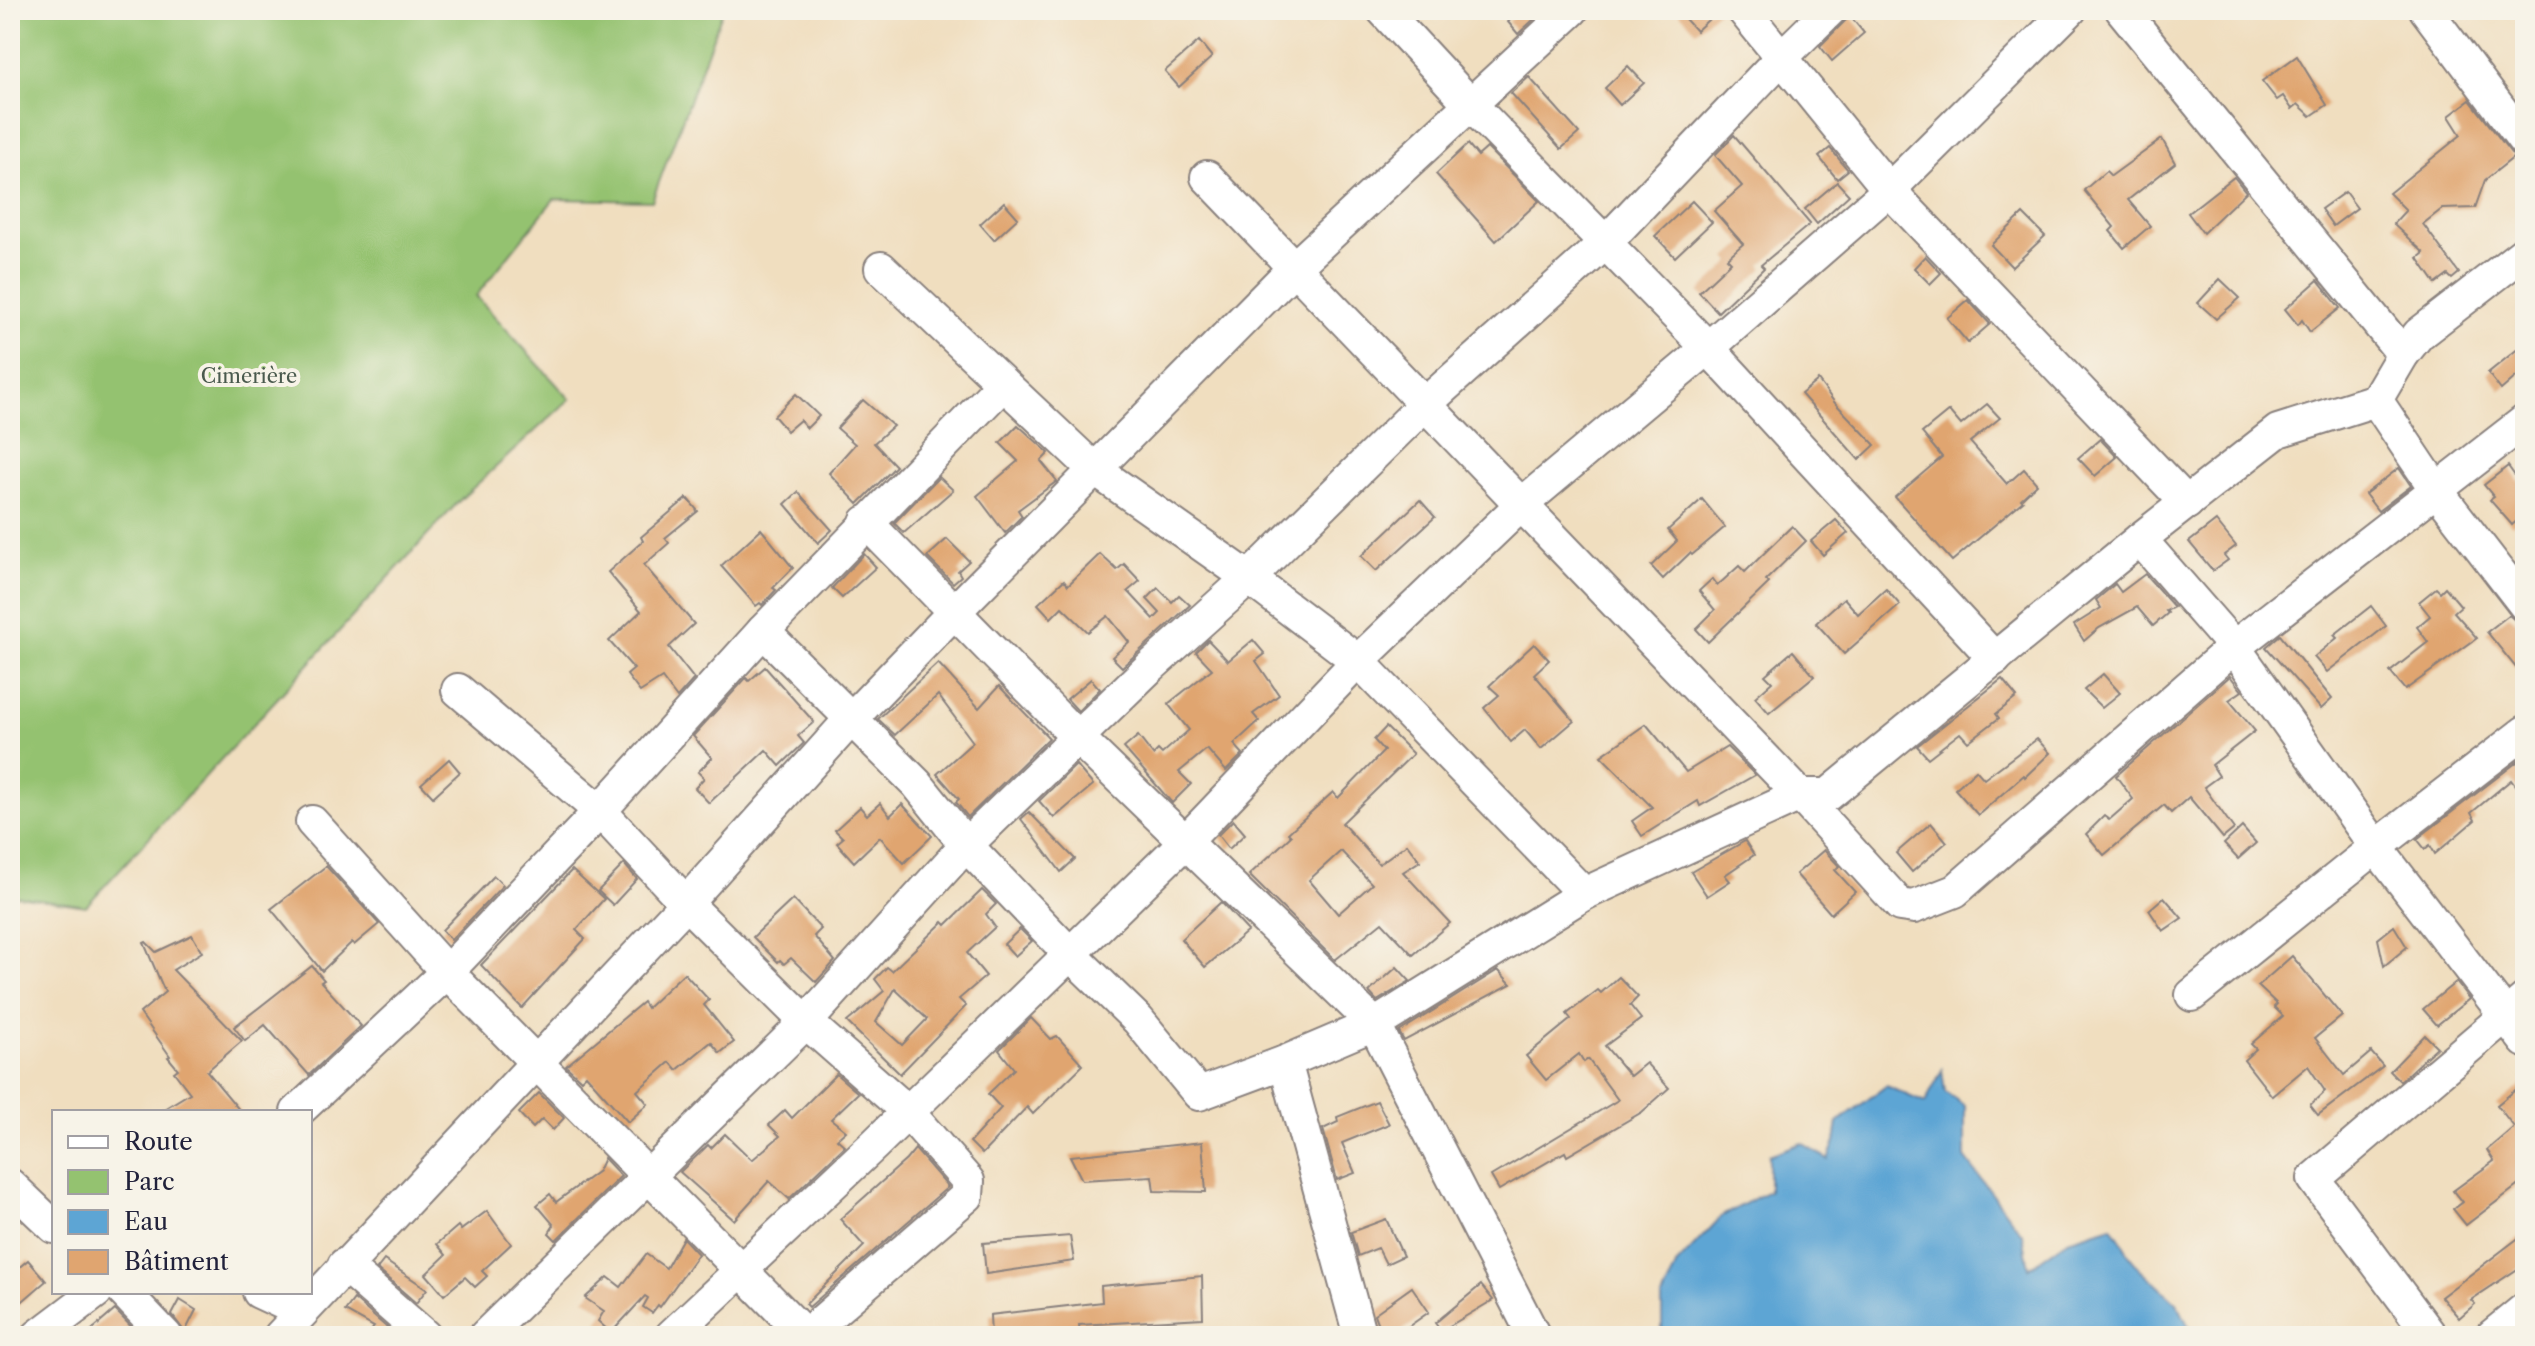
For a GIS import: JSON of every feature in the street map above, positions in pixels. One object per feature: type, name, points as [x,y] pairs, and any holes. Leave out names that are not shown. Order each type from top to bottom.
[{"type":"street","points":[[1383,10],[1471,105],[1708,348],[1995,659]]},
{"type":"street","points":[[280,1336],[686,903],[851,719],[955,611],[1294,268],[1572,10]]},
{"type":"street","points":[[1743,10],[1889,190],[2187,503]]},
{"type":"street","points":[[485,1336],[806,1022],[966,845],[1148,669],[1249,578],[1424,405],[1605,243],[1830,10]]},
{"type":"street","points":[[671,1336],[1186,841],[1358,661],[1522,504],[1889,190],[2070,10]]},
{"type":"street","points":[[2122,10],[2403,354]]},
{"type":"street","points":[[2426,10],[2525,142]]},
{"type":"street","points":[[1207,177],[1800,795],[1900,905],[1914,907],[1955,891],[2234,647],[2525,421]]},
{"type":"street","points":[[763,631],[917,784],[966,845],[1138,1020],[1199,1094],[1374,1024],[1584,894],[1800,795],[1828,795],[2140,539],[2278,431],[2376,400],[2403,354],[2419,334],[2525,252]]},
{"type":"street","points":[[881,268],[1094,469],[1249,578],[1358,661],[1584,894]]},
{"type":"street","points":[[299,1110],[447,972],[866,522],[1003,384]]},
{"type":"street","points":[[2376,400],[2437,491],[2525,605]]},
{"type":"street","points":[[866,522],[1078,738],[1374,1024],[1534,1336]]},
{"type":"street","points":[[2140,539],[2234,647],[2376,847],[2515,1007],[2525,1041]]},
{"type":"street","points":[[312,822],[447,972],[806,1335],[967,1196],[968,1181],[907,1111],[806,1022],[686,903],[600,811],[458,690]]},
{"type":"street","points":[[2192,995],[2525,732]]},
{"type":"street","points":[[2431,1336],[2314,1179],[2515,1007]]},
{"type":"street","points":[[1285,1062],[1360,1336]]},
{"type":"street","points":[[10,1185],[52,1225]]},
{"type":"street","points":[[344,1265],[425,1336]]},
{"type":"street","points":[[38,1336],[93,1294]]},
{"type":"street","points":[[126,1294],[166,1336]]},
{"type":"street","points":[[263,1294],[302,1312]]},
{"type":"street","points":[[2492,1336],[2525,1309]]},
{"type":"green space","name":"Cimerière","points":[[21,10],[723,10],[652,201],[554,199],[476,296],[570,399],[461,499],[86,906],[10,895],[10,24]]},
{"type":"water","points":[[1942,1070],[1945,1092],[1965,1106],[1965,1158],[2023,1235],[2029,1268],[2068,1240],[2112,1226],[2136,1265],[2177,1303],[2197,1336],[1662,1336],[1662,1298],[1677,1264],[1722,1216],[1769,1191],[1769,1155],[1802,1143],[1828,1159],[1838,1122],[1886,1086],[1925,1103]]},
{"type":"building","points":[[1520,10],[1544,10],[1518,34],[1508,22]]},
{"type":"building","points":[[1677,10],[1719,10],[1696,31]]},
{"type":"building","points":[[1850,16],[1864,33],[1832,61],[1820,46]]},
{"type":"building","points":[[1199,41],[1212,57],[1179,87],[1165,71]]},
{"type":"building","points":[[2297,56],[2327,105],[2311,116],[2298,104],[2292,109],[2283,96],[2277,100],[2262,81]]},
{"type":"building","points":[[1628,66],[1644,83],[1620,105],[1605,88]]},
{"type":"building","points":[[1529,77],[1579,133],[1561,149],[1511,93]]},
{"type":"building","points":[[2470,100],[2514,157],[2485,180],[2475,208],[2442,209],[2423,224],[2459,273],[2452,279],[2448,275],[2436,284],[2418,258],[2424,253],[2393,224],[2406,210],[2389,193],[2461,135],[2449,116]]},
{"type":"building","points":[[1734,135],[1810,224],[1761,265],[1764,268],[1718,312],[1699,292],[1731,262],[1727,258],[1743,244],[1714,211],[1742,186],[1715,155]]},
{"type":"building","points":[[2162,139],[2175,163],[2128,200],[2150,226],[2124,248],[2110,231],[2114,227],[2084,190],[2106,171],[2111,176]]},
{"type":"building","points":[[1468,144],[1478,156],[1487,148],[1539,201],[1496,241],[1436,174]]},
{"type":"building","points":[[1830,148],[1848,170],[1837,179],[1819,157]]},
{"type":"building","points":[[2234,177],[2246,192],[2203,233],[2188,213]]},
{"type":"building","points":[[1837,182],[1849,195],[1817,224],[1805,209]]},
{"type":"building","points":[[2345,192],[2357,208],[2333,226],[2321,209]]},
{"type":"building","points":[[1692,201],[1712,222],[1675,257],[1655,236]]},
{"type":"building","points":[[1004,202],[1018,218],[994,240],[980,224]]},
{"type":"building","points":[[2023,214],[2045,236],[2012,267],[1991,245]]},
{"type":"building","points":[[1925,256],[1941,273],[1930,284],[1914,268]]},
{"type":"building","points":[[2220,279],[2240,298],[2216,319],[2198,303]]},
{"type":"building","points":[[2318,280],[2340,308],[2310,332],[2302,320],[2298,325],[2285,309]]},
{"type":"building","points":[[1968,300],[1990,324],[1968,343],[1947,318]]},
{"type":"building","points":[[2525,343],[2525,369],[2501,390],[2488,373]]},
{"type":"building","points":[[1818,380],[1875,445],[1859,460],[1801,394]]},
{"type":"building","points":[[796,394],[819,416],[807,428],[800,420],[787,431],[774,416]]},
{"type":"building","points":[[863,400],[893,426],[874,443],[896,466],[858,504],[829,473],[855,444],[837,428]]},
{"type":"building","points":[[1987,404],[2000,418],[1970,442],[2007,484],[2024,469],[2037,484],[2021,499],[2023,501],[1952,561],[1895,497],[1942,457],[1922,433],[1949,411],[1961,425]]},
{"type":"building","points":[[1018,425],[1049,453],[1041,461],[1057,481],[1018,510],[1022,516],[1005,533],[977,496],[1018,461],[1000,443]]},
{"type":"building","points":[[2100,439],[2117,457],[2095,476],[2078,458]]},
{"type":"building","points":[[2508,466],[2525,490],[2525,514],[2512,525],[2490,500],[2494,497],[2484,485]]},
{"type":"building","points":[[2399,468],[2411,486],[2378,511],[2365,494]]},
{"type":"building","points":[[939,477],[953,490],[904,533],[894,523]]},
{"type":"building","points":[[798,492],[832,530],[818,543],[785,504]]},
{"type":"building","points":[[687,498],[698,511],[665,538],[669,543],[644,565],[694,624],[669,647],[694,679],[677,698],[662,678],[640,692],[627,675],[634,669],[609,641],[641,611],[608,572],[643,541],[641,537]]},
{"type":"building","points":[[1702,499],[1725,527],[1692,555],[1690,553],[1663,579],[1651,566],[1677,541],[1668,530]]},
{"type":"building","points":[[1420,500],[1435,517],[1376,571],[1361,556]]},
{"type":"building","points":[[1836,520],[1848,533],[1823,555],[1811,541]]},
{"type":"building","points":[[2216,521],[2236,546],[2224,555],[2228,560],[2213,571],[2189,542]]},
{"type":"building","points":[[1792,526],[1806,541],[1766,580],[1769,583],[1708,642],[1696,629],[1715,610],[1699,591],[1712,579],[1717,586],[1739,566],[1745,572]]},
{"type":"building","points":[[761,529],[793,568],[773,588],[776,590],[762,605],[756,606],[721,566]]},
{"type":"building","points":[[947,539],[969,561],[958,571],[961,576],[953,583],[927,557]]},
{"type":"building","points":[[864,554],[876,567],[842,598],[832,588]]},
{"type":"building","points":[[1100,554],[1117,570],[1124,564],[1140,581],[1128,591],[1154,619],[1160,613],[1147,599],[1158,588],[1172,602],[1179,595],[1190,605],[1122,667],[1112,657],[1129,642],[1108,616],[1088,632],[1062,607],[1051,618],[1038,604],[1064,580],[1068,585]]},
{"type":"building","points":[[2145,574],[2174,607],[2166,611],[2168,613],[2153,626],[2137,607],[2099,628],[2084,641],[2074,625],[2101,608],[2096,600],[2115,584],[2121,592]]},
{"type":"building","points":[[2445,587],[2461,606],[2454,612],[2477,638],[2405,690],[2390,672],[2428,642],[2417,627],[2430,616],[2419,602],[2436,588],[2440,592]]},
{"type":"building","points":[[1886,589],[1900,605],[1844,654],[1816,623],[1844,598],[1858,614]]},
{"type":"building","points":[[2371,606],[2386,626],[2327,672],[2314,657],[2337,638],[2334,635]]},
{"type":"building","points":[[2509,615],[2525,624],[2525,679],[2487,632]]},
{"type":"building","points":[[2280,635],[2332,699],[2321,709],[2266,647]]},
{"type":"building","points":[[1208,640],[1228,661],[1253,640],[1265,654],[1256,661],[1279,695],[1253,714],[1259,721],[1234,744],[1243,754],[1226,771],[1207,749],[1179,772],[1191,784],[1172,803],[1124,748],[1138,736],[1153,755],[1158,750],[1162,754],[1189,730],[1168,704],[1212,669],[1196,652]]},
{"type":"building","points":[[1534,644],[1549,660],[1534,674],[1574,721],[1541,749],[1525,730],[1511,742],[1484,708],[1499,695],[1489,686]]},
{"type":"building","points":[[1793,651],[1814,676],[1769,713],[1755,697],[1772,682],[1765,675]]},
{"type":"building","points":[[938,663],[979,708],[999,686],[1049,738],[968,817],[956,802],[959,799],[937,774],[973,742],[938,695],[895,735],[878,719]]},
{"type":"building","points":[[765,667],[814,722],[798,736],[804,743],[780,766],[766,750],[709,803],[695,788],[704,778],[698,772],[712,758],[693,736],[746,678],[749,681]]},
{"type":"building","points":[[2103,674],[2120,693],[2102,708],[2084,690]]},
{"type":"building","points":[[2230,676],[2242,691],[2229,700],[2255,731],[2212,765],[2219,776],[2204,787],[2234,829],[2223,838],[2189,797],[2171,813],[2164,805],[2104,855],[2086,834],[2104,816],[2109,820],[2133,799],[2116,776]]},
{"type":"building","points":[[1091,679],[1100,689],[1078,711],[1067,699]]},
{"type":"building","points":[[2002,679],[2017,697],[1996,714],[1999,718],[1968,742],[1960,733],[1928,758],[1917,746]]},
{"type":"building","points":[[1646,724],[1686,772],[1727,747],[1755,775],[1700,806],[1698,801],[1642,836],[1632,821],[1652,807],[1601,756]]},
{"type":"building","points":[[1386,727],[1413,754],[1342,823],[1379,864],[1407,844],[1420,861],[1403,872],[1450,923],[1413,955],[1382,922],[1335,960],[1249,875],[1291,836],[1288,833],[1333,792],[1338,798],[1384,751],[1374,740]],"holes":[[[1341,851],[1372,884],[1338,914],[1309,880]]]},
{"type":"building","points":[[2037,739],[2050,753],[1978,815],[1955,789],[1976,770],[1984,779]]},
{"type":"building","points":[[449,759],[460,772],[433,797],[421,784]]},
{"type":"building","points":[[2521,759],[2525,766],[2525,799],[2511,780],[2471,813],[2475,820],[2435,854],[2430,845],[2425,849],[2417,839]]},
{"type":"building","points":[[1076,765],[1093,785],[1054,818],[1039,801]]},
{"type":"building","points":[[880,803],[890,816],[902,804],[932,836],[904,863],[880,837],[854,862],[837,843],[843,838],[835,830],[860,807],[867,815]]},
{"type":"building","points":[[1029,812],[1075,859],[1061,872],[1021,819]]},
{"type":"building","points":[[1233,820],[1245,834],[1229,849],[1218,835]]},
{"type":"building","points":[[1931,823],[1947,842],[1912,872],[1896,853]]},
{"type":"building","points":[[2242,827],[2256,843],[2238,859],[2224,844]]},
{"type":"building","points":[[1745,841],[1754,855],[1725,875],[1730,881],[1707,896],[1691,872]]},
{"type":"building","points":[[1824,850],[1839,866],[1835,870],[1855,892],[1831,914],[1796,874]]},
{"type":"building","points":[[624,864],[637,879],[613,905],[598,891]]},
{"type":"building","points":[[326,866],[379,924],[354,945],[352,942],[322,971],[271,909]]},
{"type":"building","points":[[572,870],[604,899],[576,930],[585,939],[522,1008],[481,965]]},
{"type":"building","points":[[494,876],[503,885],[451,940],[442,930]]},
{"type":"building","points":[[982,890],[996,904],[986,914],[995,927],[967,953],[986,976],[959,999],[966,1006],[900,1074],[847,1022],[884,991],[875,979],[887,967],[892,971],[943,922],[946,925]],"holes":[[[895,989],[927,1019],[902,1045],[876,1022]]]},
{"type":"building","points":[[2164,897],[2182,918],[2163,931],[2149,910]]},
{"type":"building","points":[[793,899],[821,929],[814,936],[835,961],[816,982],[791,958],[784,964],[780,960],[778,962],[753,937]]},
{"type":"building","points":[[1221,902],[1248,931],[1205,967],[1181,939]]},
{"type":"building","points":[[2394,926],[2407,947],[2384,966],[2378,939]]},
{"type":"building","points":[[1020,929],[1032,941],[1015,956],[1004,944]]},
{"type":"building","points":[[192,935],[202,952],[173,970],[242,1041],[207,1071],[239,1110],[162,1110],[190,1093],[174,1072],[178,1069],[170,1056],[140,1013],[165,992],[144,943],[156,952]]},
{"type":"building","points":[[2292,956],[2342,1016],[2315,1038],[2344,1075],[2371,1052],[2383,1066],[2318,1115],[2310,1105],[2325,1091],[2308,1066],[2272,1096],[2244,1060],[2256,1049],[2251,1044],[2283,1016],[2274,1007],[2277,1004],[2258,986]]},
{"type":"building","points":[[312,966],[324,980],[321,982],[361,1026],[309,1075],[265,1025],[245,1041],[234,1027]]},
{"type":"building","points":[[1397,967],[1410,981],[1377,1001],[1369,992]]},
{"type":"building","points":[[1498,970],[1511,984],[1404,1041],[1399,1032]]},
{"type":"building","points":[[684,973],[709,1000],[704,1005],[734,1042],[720,1053],[711,1042],[677,1070],[670,1062],[637,1091],[648,1104],[628,1122],[586,1075],[581,1080],[566,1066],[643,1002],[647,1008]]},
{"type":"building","points":[[1619,977],[1638,997],[1630,1005],[1641,1019],[1605,1046],[1630,1076],[1646,1063],[1669,1088],[1642,1112],[1567,1156],[1565,1152],[1499,1190],[1491,1176],[1618,1100],[1588,1059],[1584,1062],[1579,1054],[1546,1080],[1526,1056],[1571,1019],[1567,1014],[1598,990],[1601,993]]},
{"type":"building","points":[[2456,982],[2469,999],[2437,1025],[2423,1009]]},
{"type":"building","points":[[1031,1018],[1051,1039],[1057,1036],[1083,1065],[1033,1114],[1027,1107],[982,1154],[970,1142],[1001,1108],[988,1094],[1014,1069],[999,1050]]},
{"type":"building","points":[[2425,1035],[2437,1047],[2400,1081],[2390,1071]]},
{"type":"building","points":[[836,1074],[858,1093],[831,1119],[846,1131],[837,1139],[845,1146],[789,1199],[769,1181],[734,1220],[680,1172],[708,1145],[711,1148],[725,1134],[752,1160],[780,1136],[769,1125],[785,1110],[792,1118]]},
{"type":"building","points":[[2525,1082],[2525,1180],[2466,1225],[2453,1209],[2462,1202],[2453,1191],[2494,1161],[2487,1150],[2514,1127],[2497,1105]]},
{"type":"building","points":[[539,1093],[564,1118],[553,1130],[542,1119],[533,1128],[519,1113]]},
{"type":"building","points":[[1377,1101],[1389,1124],[1342,1143],[1355,1173],[1337,1180],[1323,1129],[1338,1122],[1337,1117]]},
{"type":"building","points":[[1202,1142],[1206,1192],[1154,1191],[1152,1176],[1082,1180],[1070,1156]]},
{"type":"building","points":[[915,1149],[948,1187],[809,1307],[806,1304],[864,1246],[840,1219]]},
{"type":"building","points":[[604,1158],[621,1176],[556,1240],[549,1233],[554,1225],[537,1205],[550,1194],[556,1202],[598,1171]]},
{"type":"building","points":[[487,1211],[511,1244],[482,1271],[487,1276],[475,1287],[465,1277],[444,1295],[426,1274],[446,1255],[437,1244],[458,1226],[461,1230]]},
{"type":"building","points":[[1386,1219],[1403,1256],[1386,1264],[1378,1248],[1358,1256],[1351,1232]]},
{"type":"building","points":[[2525,1233],[2525,1264],[2471,1300],[2475,1304],[2459,1318],[2441,1297]]},
{"type":"building","points":[[1070,1236],[1074,1261],[986,1274],[983,1243]]},
{"type":"building","points":[[683,1238],[698,1254],[660,1307],[658,1305],[652,1313],[643,1307],[648,1298],[645,1296],[611,1333],[598,1321],[604,1311],[585,1298],[608,1277],[621,1287],[646,1254],[666,1268]]},
{"type":"building","points":[[28,1260],[46,1281],[10,1312],[10,1275]]},
{"type":"building","points":[[384,1260],[427,1289],[416,1303],[377,1269]]},
{"type":"building","points":[[1202,1276],[1203,1318],[1079,1325],[1080,1335],[1070,1336],[991,1336],[990,1315],[1102,1302],[1101,1286]]},
{"type":"building","points":[[1481,1285],[1493,1300],[1441,1331],[1435,1323]]},
{"type":"building","points":[[1412,1287],[1429,1312],[1395,1336],[1382,1336],[1374,1314]]},
{"type":"building","points":[[354,1299],[393,1333],[390,1336],[367,1336],[374,1327],[345,1311]]},
{"type":"building","points":[[180,1300],[196,1310],[185,1332],[172,1315]]},
{"type":"building","points":[[115,1310],[140,1336],[85,1336]]}]
